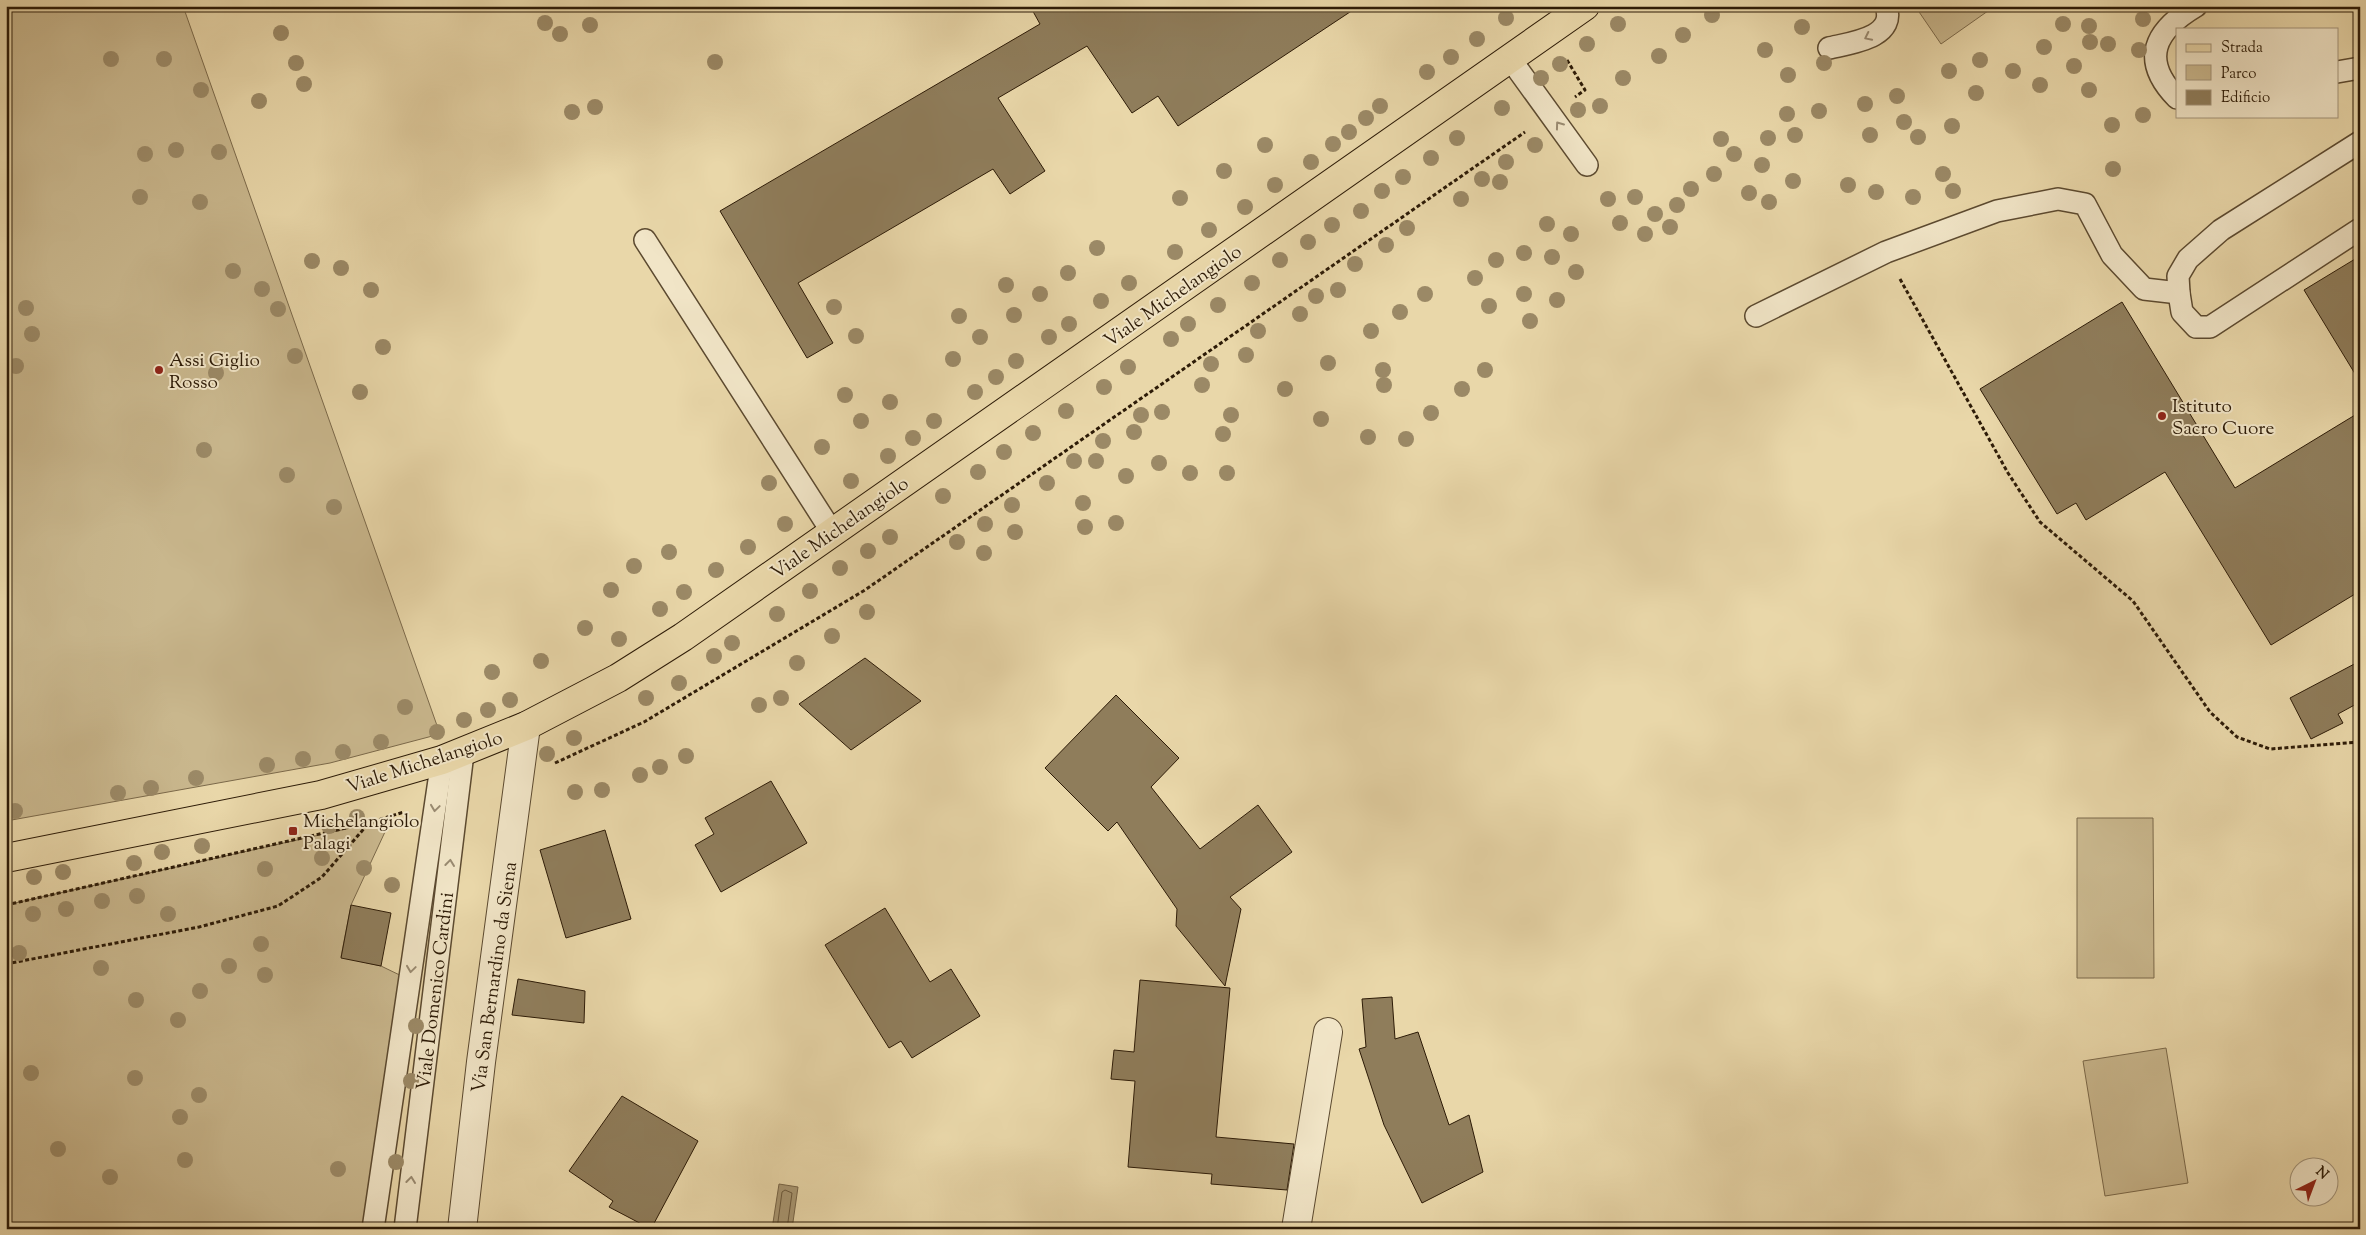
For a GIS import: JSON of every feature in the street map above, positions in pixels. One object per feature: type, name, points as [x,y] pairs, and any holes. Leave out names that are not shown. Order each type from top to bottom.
[{"type":"main road","name":"Viale Michelangiolo","points":[[6,858],[321,795],[452,756],[526,726],[618,678],[683,637],[1511,60],[1585,6]]},
{"type":"street","name":"Via San Bernardino da Siena","points":[[462,1229],[481,1062],[526,726]]},
{"type":"street","points":[[1296,1229],[1328,1032]]},
{"type":"lane","points":[[1829,48],[1869,39],[1886,25],[1889,15],[1886,6]]},
{"type":"lane","points":[[2176,97],[2157,73],[2156,54],[2161,35],[2180,16],[2196,6]]},
{"type":"lane","points":[[1511,60],[1587,165]]},
{"type":"lane","points":[[2338,72],[2360,68]]},
{"type":"lane","points":[[2360,142],[2221,230],[2188,259],[2178,276],[2182,312],[2196,327],[2210,327],[2360,229]]},
{"type":"lane","points":[[1756,316],[1886,252],[1997,211],[2058,199],[2085,204],[2112,255],[2144,289],[2179,293]]},
{"type":"lane","points":[[645,240],[832,532]]},
{"type":"lane","name":"Viale Domenico Cardini","points":[[373,1229],[452,756]]},
{"type":"lane","name":"Viale Domenico Cardini","points":[[404,1229],[452,756]]},
{"type":"path","points":[[1886,252],[2008,473],[2040,522],[2133,601],[2210,712],[2238,737],[2270,749],[2360,742]]},
{"type":"path","points":[[6,964],[199,927],[278,906],[322,877],[368,823]]},
{"type":"green space","name":"Assi Giglio Rosso","points":[[6,6],[183,6],[440,734],[330,763],[6,821]]},
{"type":"green space","points":[[1915,6],[1995,6],[1941,44]]},
{"type":"green space","points":[[2077,818],[2153,818],[2154,978],[2077,978]]},
{"type":"green space","points":[[391,819],[351,905],[341,957],[381,966],[410,980],[373,1229],[6,1229],[6,905]]},
{"type":"green space","points":[[2166,1048],[2188,1183],[2105,1196],[2083,1061]]},
{"type":"water","points":[[779,1184],[798,1187],[792,1229],[772,1229]]},
{"type":"building","points":[[1030,6],[1359,6],[1178,126],[1158,96],[1132,113],[1087,46],[998,98],[1045,171],[1010,194],[993,169],[798,283],[833,343],[807,358],[720,211],[1040,24]]},
{"type":"building","points":[[2360,256],[2360,382],[2304,290]]},
{"type":"building","points":[[2122,302],[2235,488],[2360,412],[2360,591],[2271,645],[2165,472],[2086,520],[2076,503],[2057,514],[1980,389]]},
{"type":"building","points":[[865,658],[921,701],[851,750],[799,704]]},
{"type":"building","points":[[2360,661],[2360,702],[2338,714],[2343,723],[2311,739],[2290,698]]},
{"type":"building","points":[[1116,695],[1179,758],[1151,787],[1200,849],[1258,805],[1292,852],[1230,897],[1241,909],[1225,986],[1176,926],[1177,909],[1117,822],[1108,831],[1045,768]]},
{"type":"building","points":[[771,781],[807,843],[721,892],[695,845],[714,834],[705,818]]},
{"type":"building","points":[[605,830],[631,919],[566,938],[540,850]]},
{"type":"building","points":[[351,905],[391,913],[381,966],[341,958]]},
{"type":"building","points":[[885,908],[930,982],[951,969],[980,1016],[912,1058],[901,1041],[889,1048],[825,945]]},
{"type":"building","points":[[518,979],[585,991],[584,1023],[512,1015]]},
{"type":"building","points":[[1140,980],[1230,988],[1216,1137],[1294,1144],[1287,1190],[1211,1184],[1212,1174],[1128,1167],[1135,1081],[1111,1079],[1114,1050],[1134,1052]]},
{"type":"building","points":[[1392,997],[1395,1039],[1418,1032],[1449,1125],[1469,1115],[1483,1172],[1422,1203],[1384,1125],[1359,1049],[1366,1047],[1362,999]]},
{"type":"building","points":[[622,1096],[698,1141],[651,1229],[609,1207],[613,1201],[569,1171]]},
{"type":"place","name":"Assi Giglio Rosso","points":[[159,370]]},
{"type":"place","name":"Istituto Sacro Cuore","points":[[2162,416]]},
{"type":"place","name":"Michelangiolo Palagi","points":[[293,831]]}]
